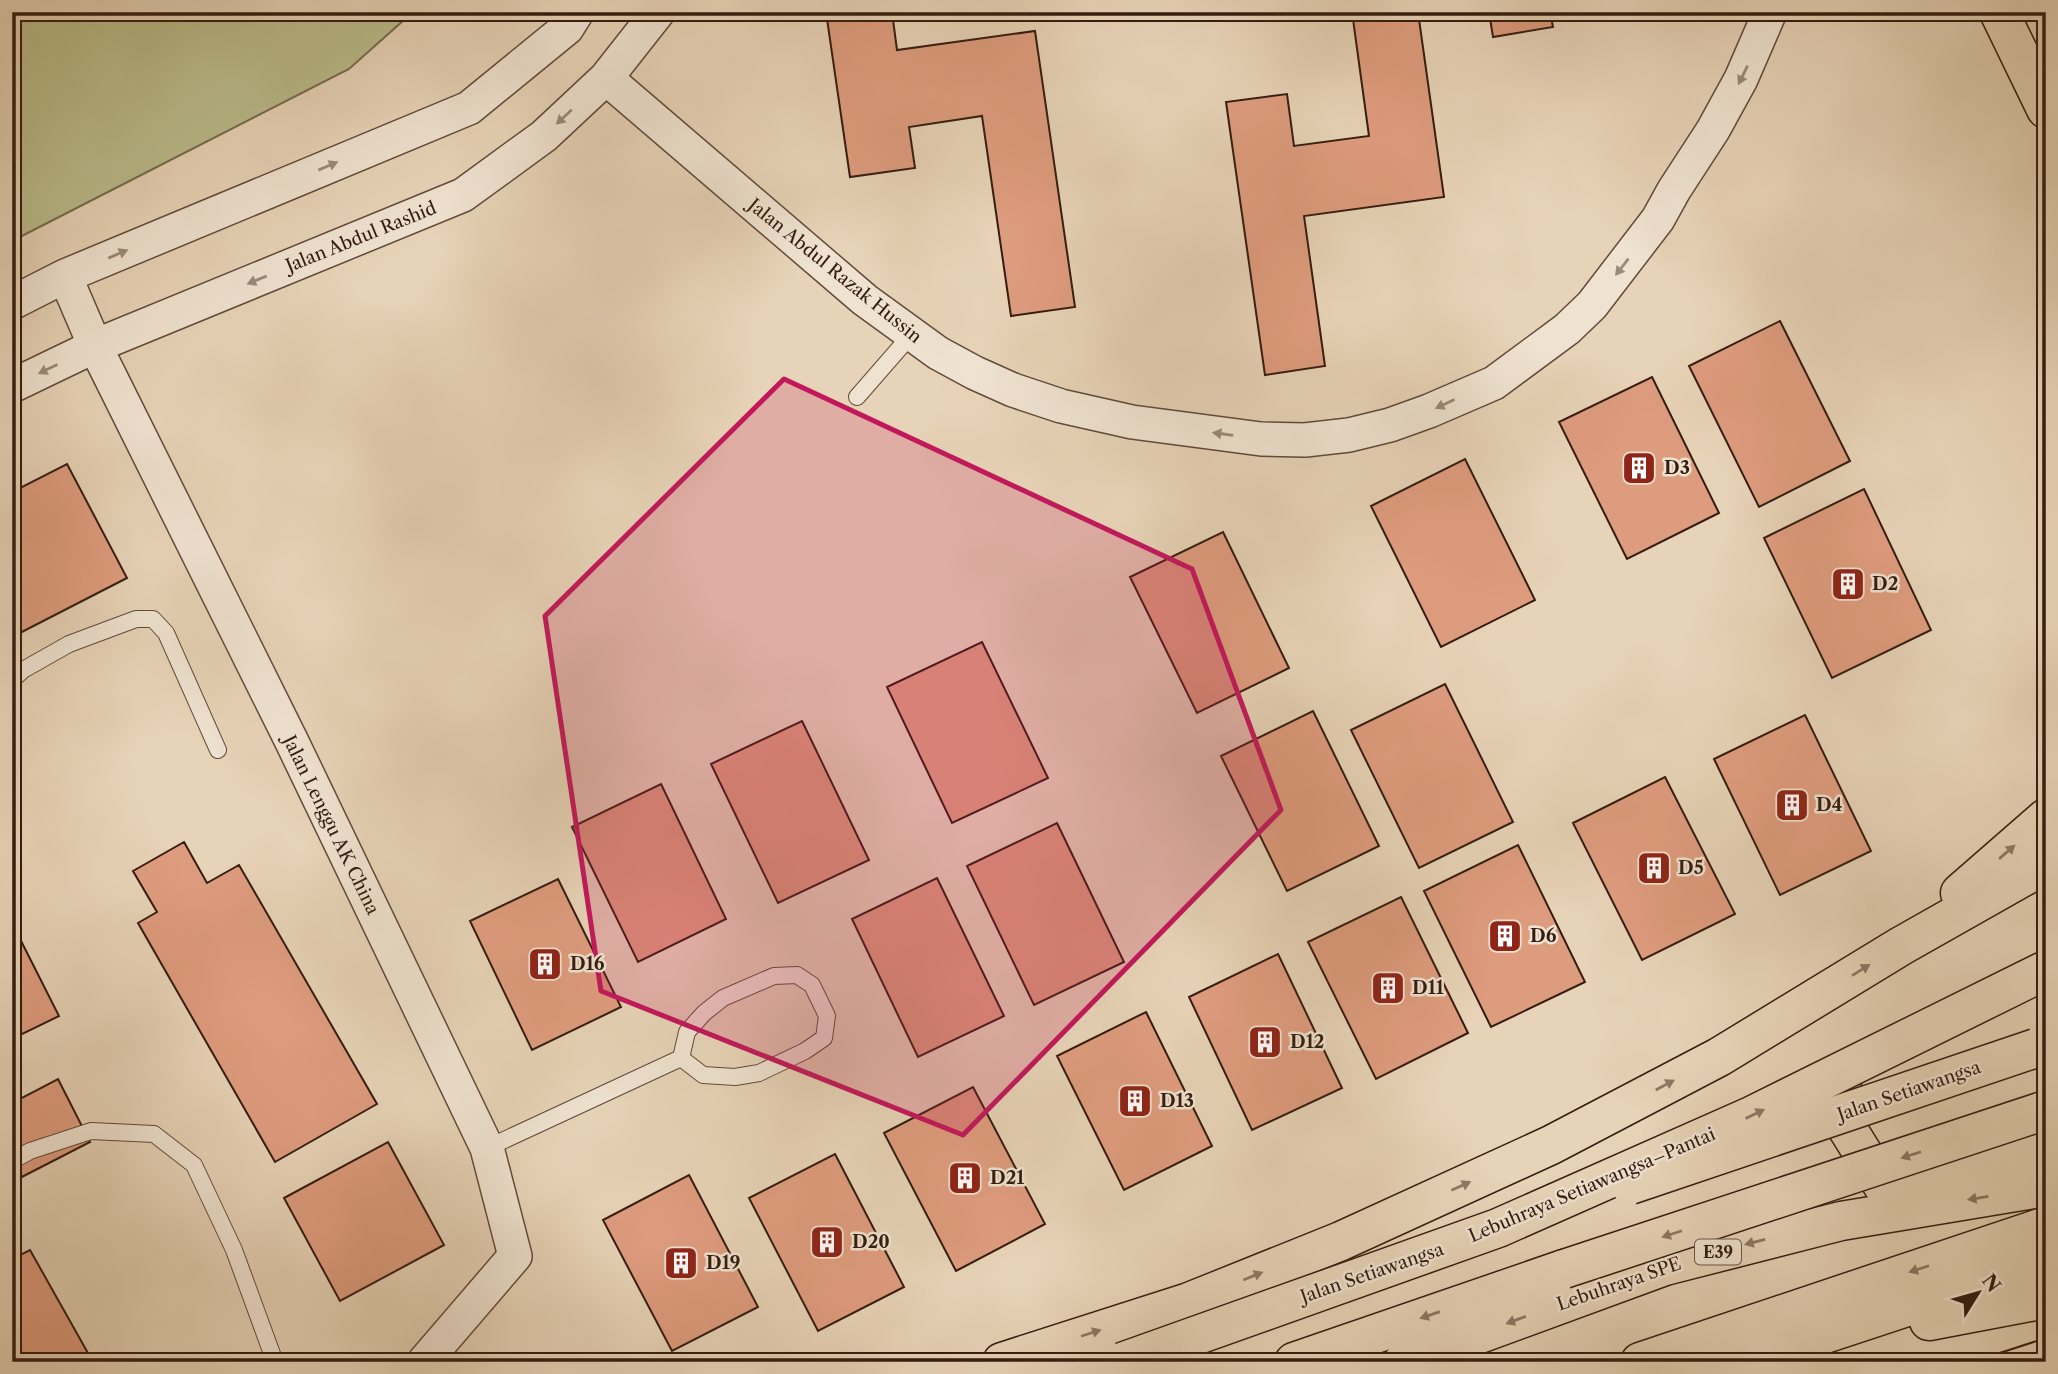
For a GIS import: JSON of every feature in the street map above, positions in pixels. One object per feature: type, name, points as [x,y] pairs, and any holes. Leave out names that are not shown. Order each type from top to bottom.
[{"type":"main road","points":[[1999,12],[2046,109]]},
{"type":"main road","points":[[1901,946],[2046,818]]},
{"type":"main road","points":[[1002,1362],[1189,1302],[1341,1241],[1551,1145],[1718,1057],[1901,946],[2046,864]]},
{"type":"main road","name":"Lebuhraya Setiawangsa–Pantai","points":[[1122,1362],[1497,1228],[1749,1117],[2046,970]]},
{"type":"main road","points":[[2046,982],[1884,1038],[1855,1055],[1840,1085],[1842,1120],[1885,1189],[1909,1190],[2046,1149]]},
{"type":"main road","name":"Jalan Setiawangsa","points":[[1095,1362],[1273,1307],[2046,1044]]},
{"type":"main road","points":[[1294,1362],[1564,1269],[2046,1110]]},
{"type":"main road","name":"Lebuhraya SPE","points":[[1403,1362],[1665,1266],[1841,1221],[2046,1187]]},
{"type":"main road","points":[[1740,1362],[1783,1348],[2042,1237]]},
{"type":"main road","points":[[1640,1362],[2042,1237]]},
{"type":"main road","points":[[1783,1348],[2046,1299]]},
{"type":"street","points":[[12,303],[65,276],[469,108],[567,27],[577,12]]},
{"type":"street","name":"Jalan Abdul Rashid","points":[[12,386],[95,346],[463,195],[544,136],[606,78],[658,12]]},
{"type":"street","name":"Jalan Abdul Razak Hussin","points":[[606,78],[865,300],[938,353],[975,373],[1013,390],[1061,406],[1132,422],[1261,439],[1305,440],[1349,435],[1390,425],[1429,411],[1493,383],[1567,329],[1592,305],[1658,219],[1713,131],[1741,79],[1770,12]]},
{"type":"street","name":"Jalan Lenggu AK China","points":[[65,276],[95,346],[292,742],[488,1147],[515,1256],[424,1362]]},
{"type":"lane","points":[[857,397],[911,335]]},
{"type":"lane","points":[[12,680],[23,670],[69,644],[136,619],[153,619],[166,633],[218,750]]},
{"type":"lane","points":[[797,975],[812,985],[827,1017],[824,1038],[805,1051],[760,1073],[735,1077],[703,1075],[681,1058],[687,1032],[704,1013],[723,998],[774,976],[797,975]]},
{"type":"lane","points":[[488,1147],[681,1058]]},
{"type":"lane","points":[[12,1161],[30,1151],[91,1131],[154,1134],[194,1165],[234,1250],[275,1362]]},
{"type":"highlighted area","points":[[784,379],[1192,569],[1281,810],[963,1135],[601,991],[545,616]]},
{"type":"green space","points":[[12,12],[413,12],[349,69],[12,241]]},
{"type":"building","points":[[826,12],[892,12],[897,50],[1035,31],[1075,307],[1011,316],[982,116],[909,127],[915,168],[850,177]]},
{"type":"building","points":[[1352,12],[1418,12],[1444,197],[1304,216],[1325,366],[1265,375],[1226,102],[1287,94],[1294,146],[1369,136]]},
{"type":"building","points":[[1489,12],[1550,12],[1553,27],[1493,37]]},
{"type":"building","points":[[1780,321],[1850,461],[1759,507],[1689,366]]},
{"type":"building","name":"D3","points":[[1652,377],[1719,513],[1627,559],[1559,422]]},
{"type":"building","points":[[1465,459],[1535,600],[1441,647],[1371,506]]},
{"type":"building","points":[[67,464],[127,578],[12,637],[12,492]]},
{"type":"building","name":"D2","points":[[1864,489],[1931,630],[1832,678],[1764,538]]},
{"type":"building","points":[[1223,532],[1289,668],[1197,713],[1130,577]]},
{"type":"building","points":[[982,642],[1048,778],[952,823],[887,687]]},
{"type":"building","points":[[1445,684],[1513,822],[1419,868],[1351,730]]},
{"type":"building","points":[[1313,711],[1379,846],[1287,891],[1221,756]]},
{"type":"building","name":"D4","points":[[1805,715],[1871,851],[1780,895],[1714,759]]},
{"type":"building","points":[[802,721],[869,860],[778,903],[711,764]]},
{"type":"building","name":"D5","points":[[1665,777],[1735,914],[1642,960],[1573,823]]},
{"type":"building","points":[[661,784],[726,919],[638,962],[572,827]]},
{"type":"building","points":[[1057,823],[1124,962],[1034,1005],[967,866]]},
{"type":"building","points":[[184,842],[207,883],[239,865],[377,1104],[275,1162],[138,923],[157,912],[133,871]]},
{"type":"building","name":"D6","points":[[1518,845],[1585,982],[1491,1027],[1424,891]]},
{"type":"building","points":[[937,878],[1004,1016],[918,1057],[852,919]]},
{"type":"building","name":"D16","points":[[558,879],[621,1007],[532,1050],[470,921]]},
{"type":"building","name":"D11","points":[[1401,897],[1468,1033],[1376,1079],[1308,942]]},
{"type":"building","points":[[12,923],[59,1016],[12,1039]]},
{"type":"building","name":"D12","points":[[1278,954],[1342,1088],[1252,1130],[1189,997]]},
{"type":"building","name":"D13","points":[[1146,1012],[1212,1146],[1124,1190],[1057,1056]]},
{"type":"building","points":[[58,1079],[90,1142],[12,1182],[12,1103]]},
{"type":"building","name":"D21","points":[[973,1087],[1045,1224],[956,1271],[884,1133]]},
{"type":"building","points":[[388,1142],[444,1245],[340,1301],[284,1198]]},
{"type":"building","name":"D20","points":[[835,1154],[904,1287],[818,1331],[749,1198]]},
{"type":"building","name":"D19","points":[[689,1175],[758,1307],[672,1351],[603,1220]]},
{"type":"building","points":[[30,1250],[93,1362],[12,1362],[12,1259]]},
{"type":"tram line","points":[[1972,1362],[2046,1338]]},
{"type":"place","name":"D3","points":[[1639,468]]},
{"type":"place","name":"D2","points":[[1848,584]]},
{"type":"place","name":"D4","points":[[1792,805]]},
{"type":"place","name":"D5","points":[[1654,868]]},
{"type":"place","name":"D6","points":[[1505,936]]},
{"type":"place","name":"D16","points":[[545,964]]},
{"type":"place","name":"D11","points":[[1388,988]]},
{"type":"place","name":"D12","points":[[1265,1042]]},
{"type":"place","name":"D13","points":[[1135,1101]]},
{"type":"place","name":"D21","points":[[965,1178]]},
{"type":"place","name":"D20","points":[[827,1242]]},
{"type":"place","name":"D19","points":[[681,1263]]}]
